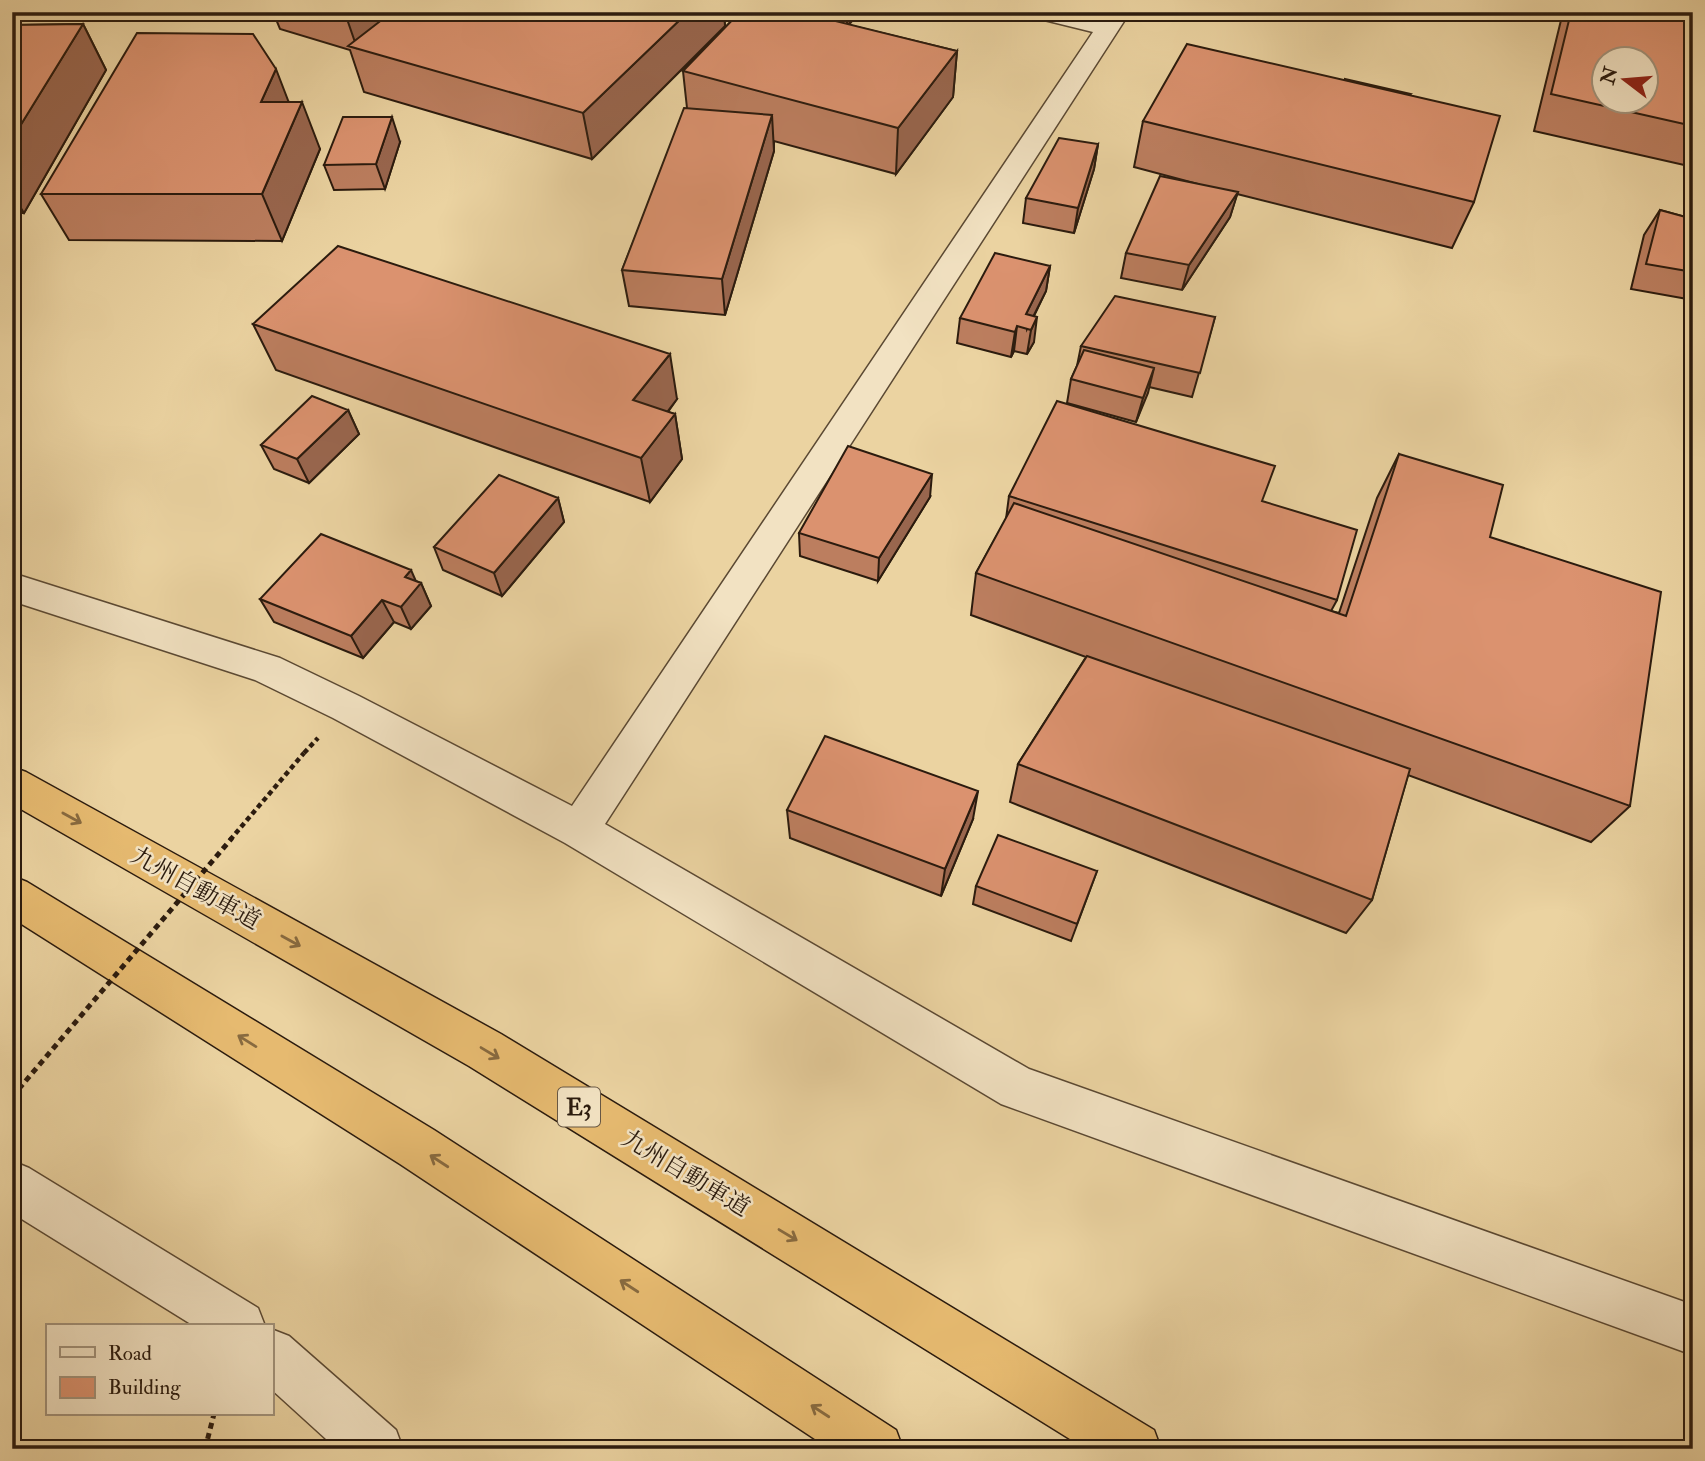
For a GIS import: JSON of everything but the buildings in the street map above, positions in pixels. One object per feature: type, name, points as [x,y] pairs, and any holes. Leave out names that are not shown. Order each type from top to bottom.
[{"type":"highway","name":"九州自動車道","points":[[12,784],[485,1050],[1135,1449]]},
{"type":"highway","points":[[12,895],[416,1147],[877,1449]]},
{"type":"street","points":[[579,830],[1113,20],[1040,12]]},
{"type":"street","points":[[12,587],[267,669],[346,707],[579,830],[1017,1088],[1693,1330]]},
{"type":"street","points":[[12,1185],[237,1324]]},
{"type":"street","points":[[273,1356],[377,1449]]},
{"type":"path","points":[[12,1097],[304,753]]},
{"type":"path","points":[[205,1449],[213,1416]]}]
